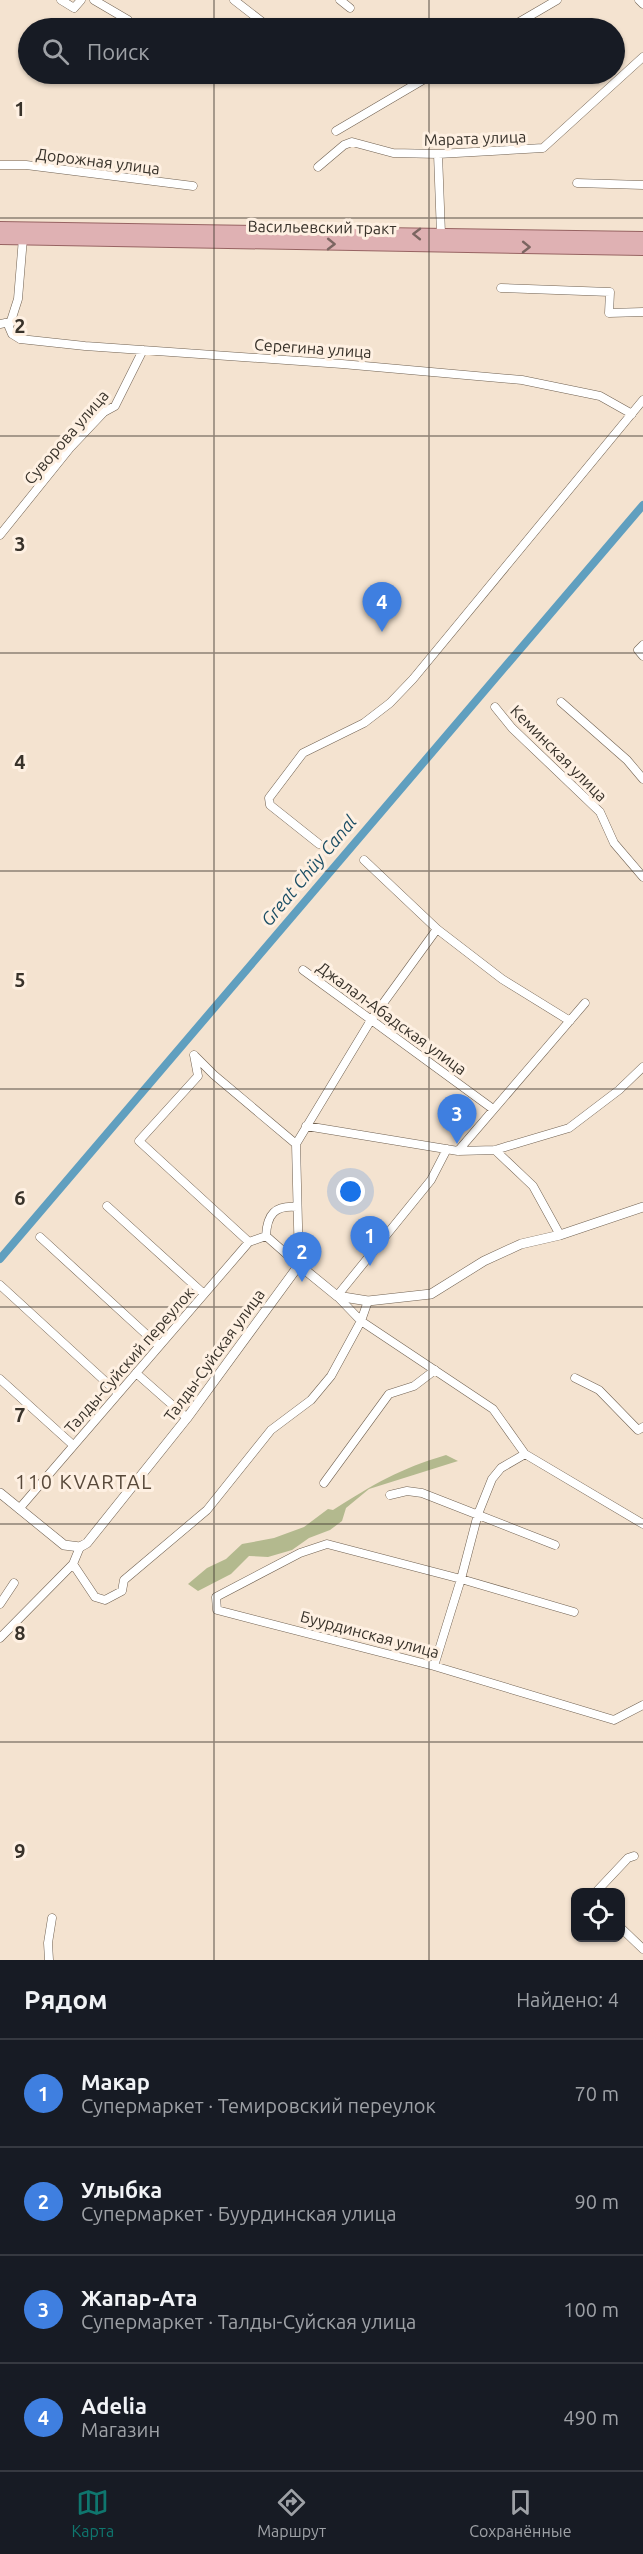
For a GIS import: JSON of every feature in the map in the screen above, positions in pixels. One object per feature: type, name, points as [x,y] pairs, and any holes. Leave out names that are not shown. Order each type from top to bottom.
[{"type":"main road","name":"Васильевский тракт","points":[[0,228],[643,238]]},
{"type":"main road","name":"Васильевский тракт","points":[[0,238],[643,249]]},
{"type":"street","points":[[61,0],[74,8],[81,0]]},
{"type":"street","points":[[94,0],[125,18]]},
{"type":"street","points":[[234,0],[257,18]]},
{"type":"street","points":[[340,0],[350,8]]},
{"type":"street","points":[[526,18],[557,0]]},
{"type":"street","points":[[639,0],[643,4]]},
{"type":"street","name":"Марата улица","points":[[625,73],[643,57]]},
{"type":"street","points":[[336,131],[416,84]]},
{"type":"street","name":"Марата улица","points":[[318,166],[341,147],[352,142],[393,153],[438,154],[543,148],[613,84]]},
{"type":"street","points":[[438,154],[441,234]]},
{"type":"street","name":"Дорожная улица","points":[[0,165],[26,165],[193,186]]},
{"type":"street","points":[[577,183],[643,185]]},
{"type":"street","points":[[0,324],[10,322],[18,299],[23,238]]},
{"type":"street","points":[[501,288],[610,292],[609,313],[643,312]]},
{"type":"street","name":"Серегина улица","points":[[10,322],[9,332],[20,339],[522,380],[600,396],[632,414]]},
{"type":"street","name":"Суворова улица","points":[[0,535],[70,448],[104,412],[115,406],[143,350]]},
{"type":"street","points":[[319,844],[270,805],[269,798],[303,753],[364,723],[390,703],[643,400]]},
{"type":"street","points":[[561,702],[627,760],[643,778]]},
{"type":"street","name":"Кеминская улица","points":[[495,707],[512,728],[600,812],[614,843],[643,877]]},
{"type":"street","points":[[364,860],[437,929],[502,979],[570,1021]]},
{"type":"street","points":[[299,1265],[296,1144],[371,1020],[437,929]]},
{"type":"street","name":"Джалал-Абадская улица","points":[[303,970],[493,1109]]},
{"type":"street","points":[[458,1151],[585,1003]]},
{"type":"street","points":[[249,1242],[139,1141],[198,1076],[194,1055],[214,1075],[296,1144]]},
{"type":"street","points":[[306,1126],[458,1151],[495,1150],[569,1128],[619,1090],[643,1066]]},
{"type":"street","points":[[337,1296],[431,1180],[447,1149]]},
{"type":"street","points":[[495,1150],[533,1186],[560,1235]]},
{"type":"street","points":[[107,1206],[204,1294]]},
{"type":"street","points":[[297,1207],[286,1206],[273,1212],[267,1221],[266,1236],[337,1296],[361,1321],[493,1409],[525,1454],[643,1524]]},
{"type":"street","points":[[337,1296],[368,1301],[431,1294],[493,1257],[521,1244],[560,1235],[643,1207]]},
{"type":"street","name":"Талды-Суйский переулок","points":[[19,1509],[249,1242],[266,1236]]},
{"type":"street","points":[[40,1237],[159,1346]]},
{"type":"street","name":"Талды-Суйская улица","points":[[0,1638],[73,1564],[80,1547],[87,1543],[188,1418],[299,1265]]},
{"type":"street","points":[[0,1285],[118,1393]]},
{"type":"street","points":[[73,1564],[95,1597],[105,1600],[122,1591],[124,1580],[207,1510],[271,1430],[311,1400],[331,1376],[361,1321],[368,1301]]},
{"type":"street","points":[[324,1483],[389,1394],[414,1386],[435,1370]]},
{"type":"street","points":[[136,1373],[188,1418]]},
{"type":"street","points":[[0,1378],[73,1446]]},
{"type":"street","points":[[575,1378],[599,1390],[638,1430],[643,1427]]},
{"type":"street","points":[[434,1666],[478,1514],[492,1479],[501,1468],[525,1454]]},
{"type":"street","points":[[390,1496],[407,1491],[422,1493],[555,1545]]},
{"type":"street","points":[[0,1493],[64,1545],[80,1547]]},
{"type":"street","name":"Буурдинская улица","points":[[461,1579],[327,1545],[300,1553],[216,1597],[217,1610],[434,1666],[614,1720],[643,1705]]},
{"type":"street","points":[[461,1579],[574,1612]]},
{"type":"street","points":[[0,1604],[14,1583]]},
{"type":"street","points":[[601,1888],[628,1858],[634,1856]]},
{"type":"street","points":[[49,1960],[48,1943],[52,1918]]},
{"type":"street","points":[[625,1932],[643,1949]]},
{"type":"green space","points":[[446,1455],[458,1461],[369,1489],[346,1508],[342,1521],[330,1530],[309,1538],[292,1550],[268,1557],[249,1556],[231,1574],[198,1591],[188,1584],[207,1568],[226,1559],[242,1544],[274,1538],[304,1527],[328,1509],[333,1510],[387,1478]]},
{"type":"waterway","name":"Great Chüy Canal","points":[[0,1259],[643,505]]},
{"type":"place","name":"Adelia","points":[[382,632]]},
{"type":"place","name":"Жапар-Ата","points":[[457,1144]]},
{"type":"place","name":"Макар","points":[[370,1266]]},
{"type":"place","name":"Улыбка","points":[[302,1282]]},
{"type":"district","name":"110 KVARTAL","points":[[84,1482]]}]
